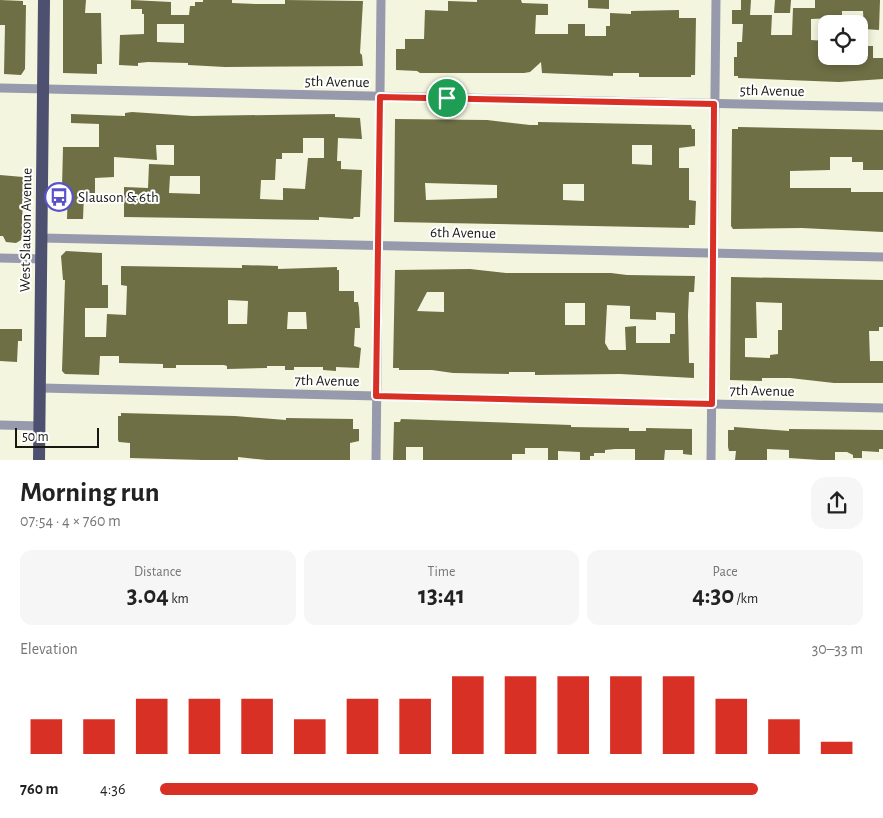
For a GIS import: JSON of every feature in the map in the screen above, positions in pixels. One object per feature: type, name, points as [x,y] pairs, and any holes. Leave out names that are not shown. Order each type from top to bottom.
[{"type":"main road","name":"West Slauson Avenue","points":[[40,460],[44,0]]},
{"type":"street","points":[[376,460],[381,0]]},
{"type":"street","points":[[711,460],[716,0]]},
{"type":"street","name":"5th Avenue","points":[[0,88],[883,107]]},
{"type":"street","name":"6th Avenue","points":[[42,238],[379,244],[883,257]]},
{"type":"street","points":[[0,258],[42,259]]},
{"type":"street","name":"7th Avenue","points":[[41,388],[883,408]]},
{"type":"street","points":[[0,425],[40,426]]},
{"type":"building","points":[[0,0],[23,1],[23,5],[26,5],[25,69],[21,75],[4,74],[5,25],[0,25]]},
{"type":"building","points":[[63,0],[86,0],[85,13],[101,13],[102,64],[97,64],[97,74],[63,73]]},
{"type":"building","points":[[131,0],[171,2],[171,15],[189,15],[190,6],[195,6],[195,2],[203,2],[203,0],[232,0],[232,3],[256,4],[285,4],[285,0],[363,1],[360,53],[363,66],[225,67],[188,65],[188,63],[148,62],[138,63],[138,66],[119,65],[120,35],[144,34],[144,14],[142,14],[142,9],[131,9]],"holes":[[[157,24],[184,24],[184,43],[157,42]]]},
{"type":"building","points":[[477,0],[521,0],[522,3],[548,4],[548,15],[536,15],[535,34],[568,34],[568,24],[585,24],[585,36],[606,36],[606,26],[610,26],[610,13],[631,14],[631,11],[679,10],[679,18],[696,18],[695,75],[691,75],[691,77],[639,77],[639,73],[613,73],[613,76],[542,73],[541,62],[530,72],[524,73],[420,73],[417,71],[396,70],[396,49],[405,49],[405,39],[424,39],[425,10],[448,11],[448,1],[477,2]]},
{"type":"building","points":[[588,0],[609,0],[609,9],[588,8]]},
{"type":"building","points":[[741,0],[751,0],[750,15],[772,15],[771,35],[792,35],[793,8],[815,8],[815,0],[880,0],[879,30],[868,29],[868,15],[863,15],[863,11],[842,11],[842,15],[818,15],[818,19],[811,19],[811,40],[818,40],[818,65],[868,65],[868,46],[873,46],[873,58],[883,58],[883,79],[839,82],[738,78],[738,76],[734,76],[734,57],[737,57],[737,42],[742,42],[743,24],[732,24],[732,10],[741,10]]},
{"type":"building","points":[[775,0],[791,0],[790,13],[774,13]]},
{"type":"building","points":[[125,113],[192,116],[335,114],[335,117],[360,118],[362,139],[338,138],[337,161],[341,161],[341,169],[362,170],[360,217],[354,217],[353,219],[319,217],[319,220],[124,217],[124,187],[148,188],[149,164],[174,165],[174,145],[156,145],[157,160],[114,157],[114,177],[95,178],[95,193],[84,193],[83,219],[67,219],[68,188],[62,188],[63,147],[99,147],[99,124],[71,123],[71,114],[125,116]],"holes":[[[303,138],[324,138],[324,158],[308,158],[305,189],[283,188],[283,200],[260,199],[261,180],[275,180],[276,159],[282,159],[282,153],[303,153]],[[170,176],[200,176],[200,194],[169,193]]]},
{"type":"building","points":[[395,119],[487,120],[530,125],[538,125],[538,122],[691,125],[692,129],[695,129],[695,146],[679,148],[679,168],[689,168],[689,200],[696,201],[695,225],[689,225],[689,228],[394,222]],"holes":[[[632,145],[652,145],[652,165],[632,164]],[[425,183],[497,185],[497,198],[426,200]],[[563,184],[584,184],[584,201],[563,200]]]},
{"type":"building","points":[[738,127],[883,130],[883,170],[863,170],[863,162],[852,162],[852,157],[830,157],[830,170],[790,171],[790,188],[851,188],[851,192],[883,192],[883,232],[802,228],[733,229],[731,226],[732,129],[738,129]]},
{"type":"building","points":[[0,175],[23,177],[22,236],[21,240],[16,243],[6,242],[3,236],[0,236]]},
{"type":"building","points":[[66,251],[102,253],[102,285],[108,285],[108,308],[85,308],[85,337],[106,337],[107,314],[126,315],[127,286],[121,285],[121,266],[242,268],[242,265],[278,266],[278,269],[337,267],[337,270],[339,270],[339,291],[354,291],[354,302],[358,302],[360,328],[355,328],[354,346],[361,348],[359,368],[336,367],[336,371],[323,370],[323,367],[294,367],[294,370],[285,370],[285,366],[227,369],[227,366],[224,365],[176,365],[176,368],[163,368],[163,364],[119,363],[119,356],[100,356],[99,375],[65,374],[62,371],[65,280],[63,280],[61,256]],"holes":[[[228,300],[248,301],[247,324],[228,324]],[[288,312],[306,312],[307,329],[287,329]]]},
{"type":"building","points":[[470,269],[506,273],[611,273],[695,276],[694,292],[689,292],[688,315],[689,363],[694,363],[694,378],[620,374],[535,375],[535,372],[509,372],[509,374],[453,373],[393,368],[395,270]],"holes":[[[427,292],[444,292],[444,312],[417,311]],[[565,303],[585,303],[585,325],[565,325]],[[607,305],[630,306],[630,319],[656,320],[656,312],[675,313],[675,334],[670,334],[670,343],[636,343],[636,326],[625,327],[626,350],[609,350],[605,343]]]},
{"type":"building","points":[[731,277],[883,280],[883,327],[879,327],[879,331],[869,331],[870,361],[883,361],[883,383],[834,383],[790,378],[762,378],[762,381],[730,380]],"holes":[[[756,302],[782,303],[782,330],[778,330],[778,354],[770,355],[770,358],[745,357],[745,338],[757,338]]]},
{"type":"building","points":[[0,329],[22,329],[22,341],[18,341],[17,362],[0,361]]},
{"type":"building","points":[[121,413],[235,416],[286,420],[286,418],[353,419],[353,429],[359,429],[359,441],[350,443],[350,460],[266,460],[238,457],[238,460],[130,458],[130,443],[119,442],[118,440],[118,416],[121,416]]},
{"type":"building","points":[[401,419],[571,425],[571,427],[629,428],[629,431],[646,431],[646,428],[692,429],[692,455],[683,454],[683,450],[665,450],[664,460],[635,460],[635,449],[615,449],[605,450],[605,453],[594,453],[594,456],[590,456],[590,460],[580,460],[580,452],[558,451],[558,460],[548,460],[548,448],[525,448],[525,454],[512,454],[512,460],[423,460],[423,447],[406,447],[406,460],[393,460],[394,422],[400,422]]},
{"type":"building","points":[[734,427],[789,431],[789,429],[883,430],[883,449],[879,449],[879,452],[862,451],[862,458],[853,458],[853,455],[847,452],[835,452],[835,460],[820,460],[789,458],[789,450],[767,449],[767,460],[735,460],[736,451],[729,451],[728,447],[728,430],[734,430]]},
{"type":"place","name":"Slauson & 6th","points":[[59,197]]},
{"type":"route","points":[[380,97],[447,98],[714,104],[712,404],[376,396],[380,97]]}]
